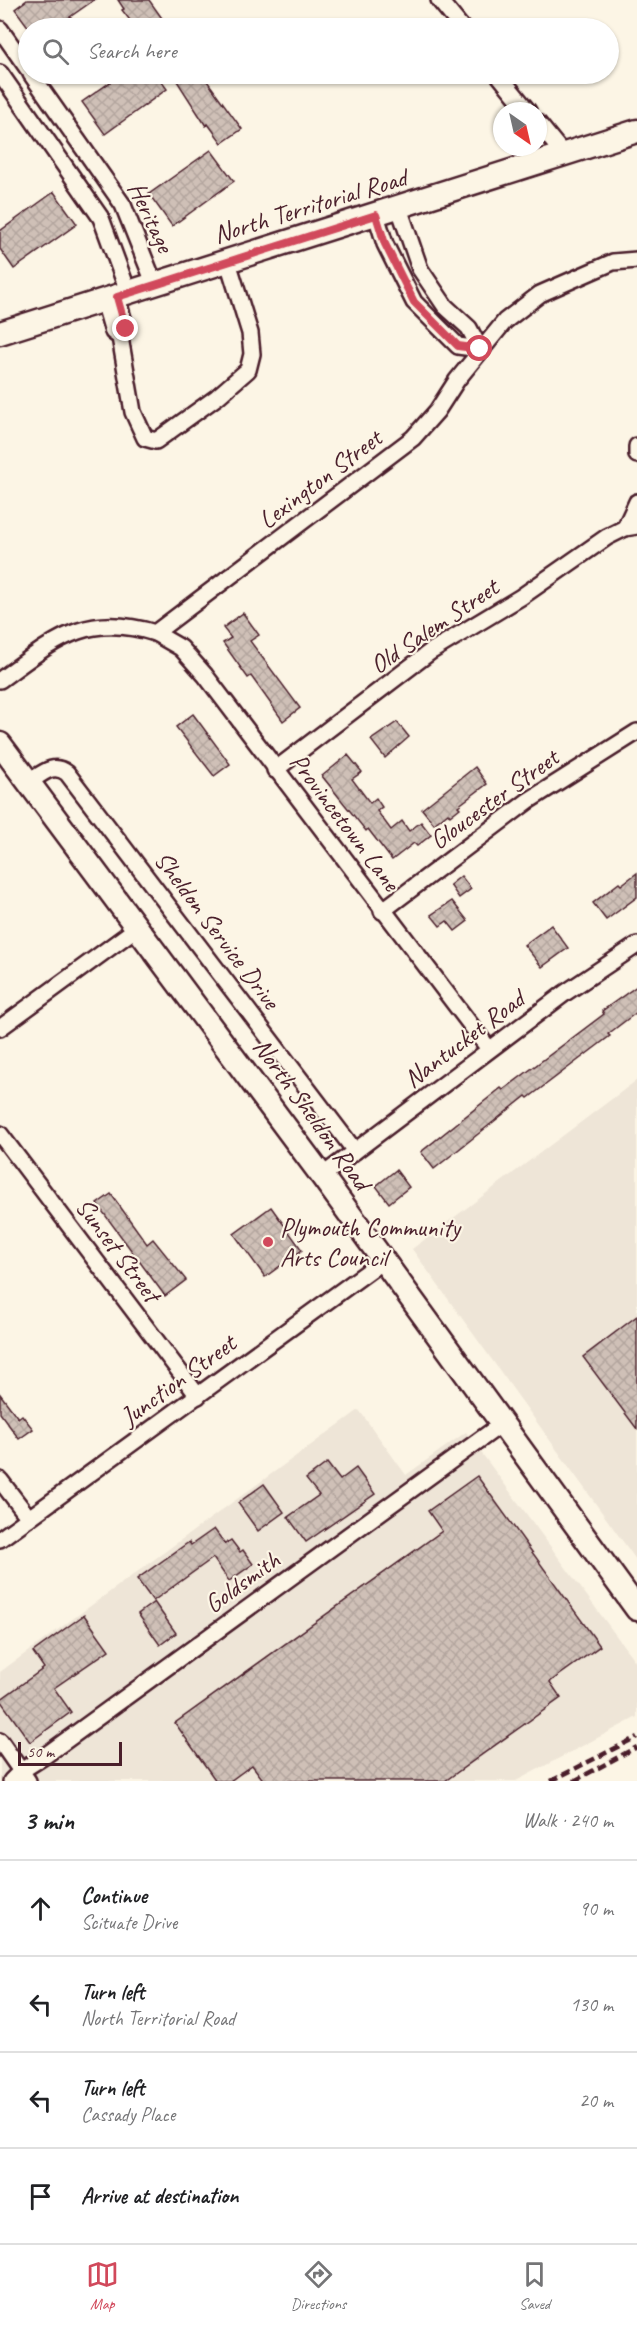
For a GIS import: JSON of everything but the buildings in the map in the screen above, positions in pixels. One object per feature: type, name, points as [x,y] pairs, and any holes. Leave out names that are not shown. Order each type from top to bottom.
[{"type":"main road","name":"North Territorial Road","points":[[0,333],[637,132]]},
{"type":"main road","name":"North Sheldon Road","points":[[0,744],[384,1260],[637,1609]]},
{"type":"street","points":[[439,0],[454,18]]},
{"type":"street","points":[[0,28],[18,54]]},
{"type":"street","name":"Heritage","points":[[0,74],[101,218],[126,329],[120,337],[133,412],[146,438],[156,441],[217,397],[248,370],[252,354],[250,333],[228,262]]},
{"type":"street","name":"Heritage","points":[[19,100],[33,84]]},
{"type":"street","name":"Heritage","points":[[39,84],[123,205],[155,285]]},
{"type":"street","points":[[506,84],[521,102]]},
{"type":"street","points":[[547,134],[564,155]]},
{"type":"street","name":"Heritage","points":[[80,186],[100,172]]},
{"type":"street","points":[[399,208],[420,269],[445,306],[468,328],[480,349]]},
{"type":"street","points":[[376,215],[385,244],[414,302],[458,346],[480,349]]},
{"type":"street","name":"Lexington Street","points":[[155,633],[413,438],[437,411],[456,380],[480,349],[505,321],[540,294],[613,262],[637,260]]},
{"type":"street","points":[[637,446],[637,455]]},
{"type":"street","name":"Old Salem Street","points":[[275,770],[430,652],[521,597],[598,542],[631,527],[637,502]]},
{"type":"street","points":[[0,680],[51,643],[74,632],[95,626],[116,625],[155,633]]},
{"type":"street","name":"Provincetown Lane","points":[[155,633],[180,648],[199,669],[489,1049]]},
{"type":"street","name":"Gloucester Street","points":[[382,911],[528,801],[637,732]]},
{"type":"street","name":"Sheldon Service Drive","points":[[29,782],[50,768],[59,768],[68,773],[356,1151]]},
{"type":"street","points":[[0,1028],[138,927]]},
{"type":"street","name":"Nantucket Road","points":[[322,1176],[565,993],[637,945]]},
{"type":"street","name":"Sunset Street","points":[[0,1134],[198,1396]]},
{"type":"street","name":"Junction Street","points":[[0,1539],[384,1260]]},
{"type":"street","name":"Goldsmith","points":[[20,1778],[46,1755],[503,1423]]},
{"type":"street","points":[[0,1480],[28,1518]]},
{"type":"street","points":[[0,1741],[20,1778]]},
{"type":"shaded area","points":[[637,1080],[637,1561],[412,1249]]},
{"type":"shaded area","points":[[359,1410],[406,1475],[466,1432],[637,1664],[637,1717],[516,1781],[0,1781],[0,1672]]},
{"type":"railway","points":[[551,1781],[637,1737]]},
{"type":"railway","points":[[574,1781],[637,1747]]},
{"type":"place","name":"Plymouth Community Arts Council","points":[[268,1242]]},
{"type":"route","points":[[126,329],[117,297],[376,215],[385,244],[414,302],[458,346],[480,349]]}]
